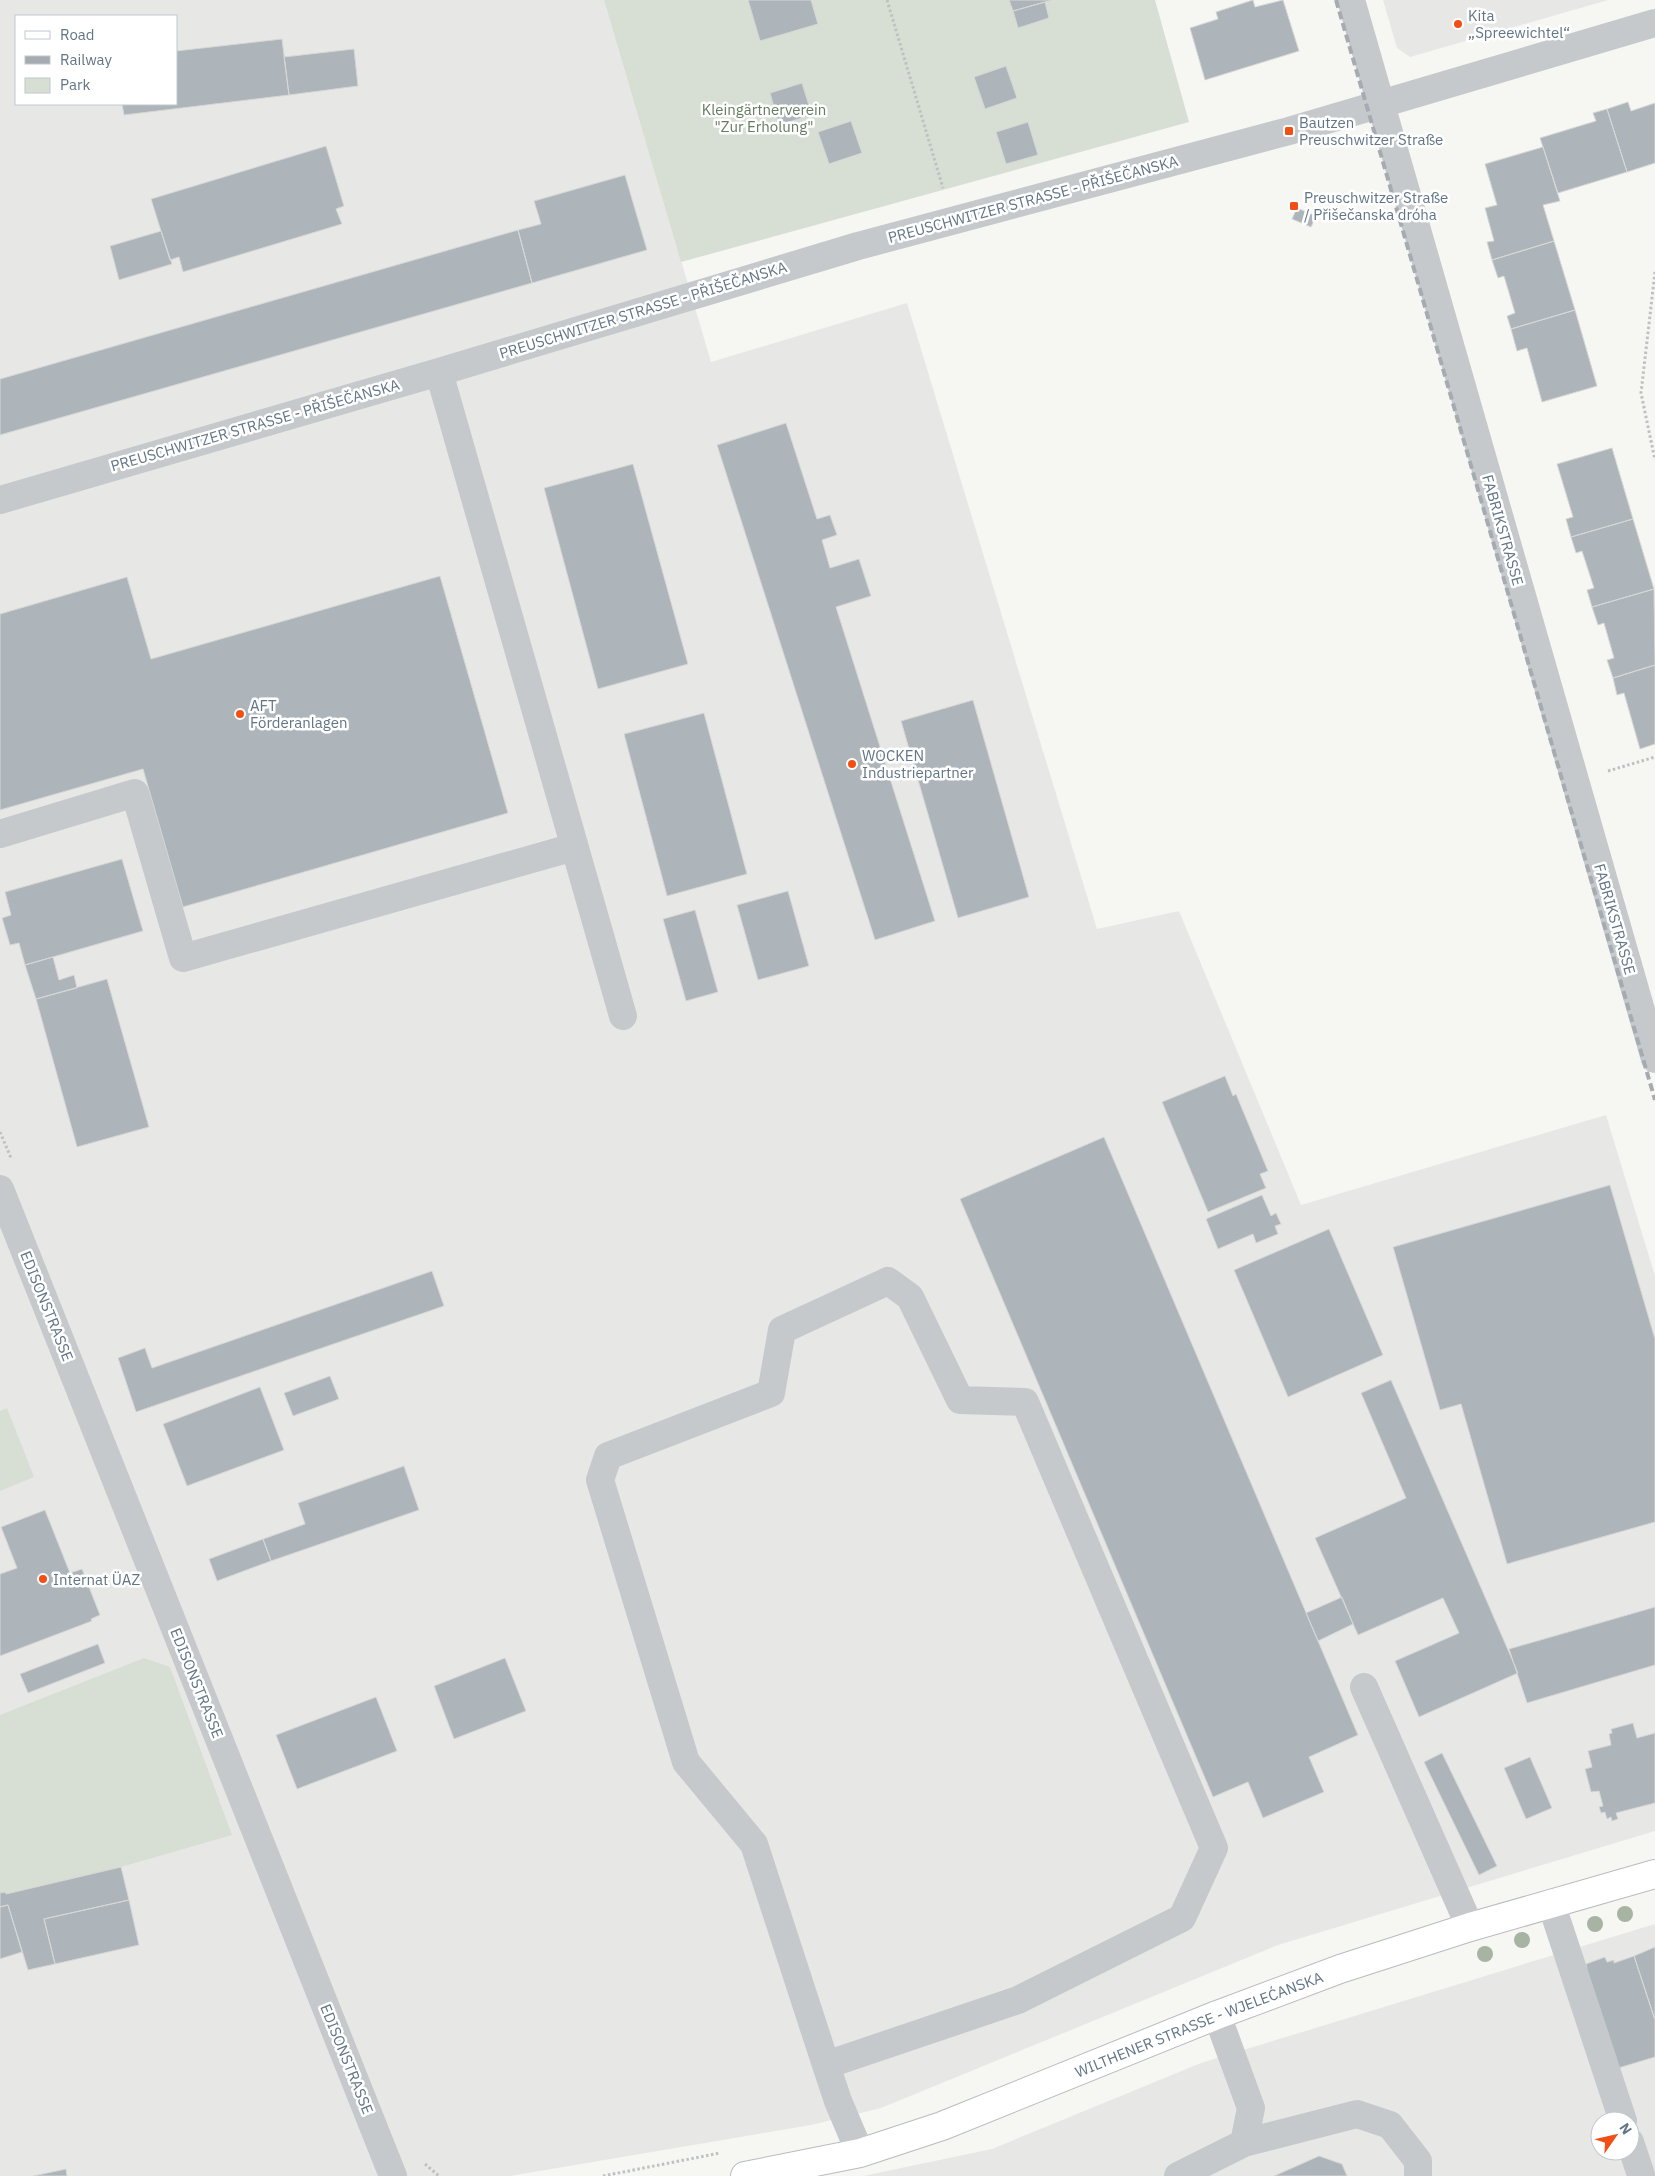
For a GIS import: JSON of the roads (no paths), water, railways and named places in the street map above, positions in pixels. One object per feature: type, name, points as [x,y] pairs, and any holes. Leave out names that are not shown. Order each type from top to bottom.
[{"type":"main road","name":"WILTHENER STRASSE - WJELEĆANSKA","points":[[745,2176],[860,2153],[942,2126],[1217,2015],[1340,1969],[1470,1926],[1655,1874]]},
{"type":"street","name":"FABRIKSTRASSE","points":[[1351,0],[1655,1059]]},
{"type":"street","points":[[1382,104],[1655,23]]},
{"type":"street","name":"PREUSCHWITZER STRASSE - PŘIŠEČANSKA","points":[[0,500],[439,372],[681,297],[952,220],[1289,131],[1382,104]]},
{"type":"street","points":[[439,372],[623,1016]]},
{"type":"street","points":[[0,834],[135,793],[183,958],[574,847]]},
{"type":"street","name":"EDISONSTRASSE","points":[[0,1190],[393,2176]]},
{"type":"street","points":[[826,2065],[1018,2000],[1182,1918],[1214,1848],[1025,1402],[960,1400],[910,1297],[888,1281],[782,1330],[771,1393],[608,1456],[600,1480],[686,1762],[754,1844],[826,2065],[838,2101],[860,2153]]},
{"type":"street","points":[[1364,1687],[1470,1926]]},
{"type":"street","points":[[1551,1903],[1620,2111]]},
{"type":"street","points":[[1217,2015],[1251,2108],[1244,2143]]},
{"type":"street","points":[[1178,2176],[1244,2143],[1358,2114],[1390,2125],[1418,2161],[1418,2176]]},
{"type":"street","points":[[1636,2161],[1641,2175]]},
{"type":"railway","points":[[1336,0],[1655,1100]]},
{"type":"place","name":"Kita „Spreewichtel“","points":[[1458,24]]},
{"type":"place","name":"Bautzen Preuschwitzer Straße","points":[[1289,131]]},
{"type":"place","name":"Preuschwitzer Straße / Přišečanska dróha","points":[[1294,206]]},
{"type":"place","name":"AFT Förderanlagen","points":[[240,714]]},
{"type":"place","name":"WOCKEN Industriepartner","points":[[852,764]]},
{"type":"place","name":"Internat ÜAZ","points":[[43,1579]]},
{"type":"park label","name":"Kleingärtnerverein \"Zur Erholung\"","points":[[764,118]]}]
